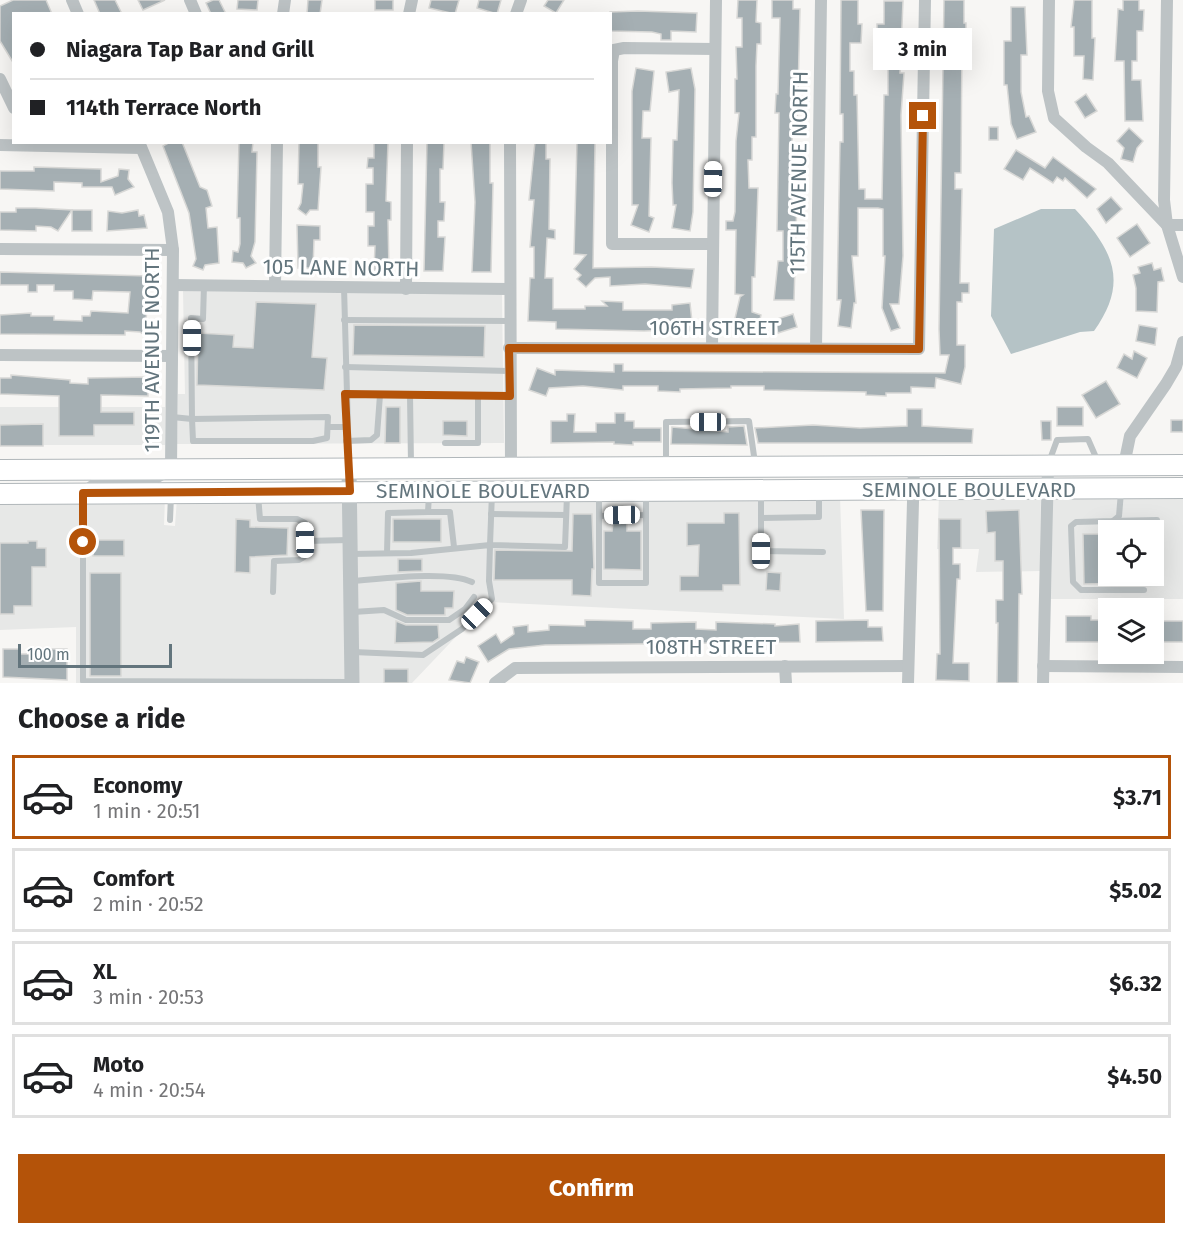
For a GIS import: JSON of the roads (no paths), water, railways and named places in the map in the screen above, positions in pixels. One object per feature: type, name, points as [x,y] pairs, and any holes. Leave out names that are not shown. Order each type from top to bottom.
[{"type":"main road","name":"SEMINOLE BOULEVARD","points":[[0,470],[1183,465]]},
{"type":"main road","points":[[707,467],[707,491]]},
{"type":"main road","name":"SEMINOLE BOULEVARD","points":[[0,494],[1183,488]]},
{"type":"street","points":[[712,348],[716,0]]},
{"type":"street","name":"115TH AVENUE NORTH","points":[[816,348],[821,0]]},
{"type":"street","name":"106TH STREET","points":[[509,348],[919,349],[925,0]]},
{"type":"street","points":[[1049,0],[1048,91],[1054,118],[1108,163],[1167,225],[1183,225]]},
{"type":"street","points":[[1167,0],[1164,200],[1167,225],[1183,277]]},
{"type":"street","points":[[712,244],[612,244],[612,61],[614,50],[624,48],[715,49]]},
{"type":"street","points":[[0,79],[12,104]]},
{"type":"street","points":[[275,285],[277,144]]},
{"type":"street","points":[[406,289],[407,144]]},
{"type":"street","points":[[510,144],[508,289],[511,468]]},
{"type":"street","points":[[0,145],[140,145]]},
{"type":"street","name":"119TH AVENUE NORTH","points":[[83,493],[99,481],[150,481],[171,469],[173,250],[168,212],[140,145]]},
{"type":"street","points":[[0,249],[173,250]]},
{"type":"street","name":"105 LANE NORTH","points":[[172,285],[508,289]]},
{"type":"street","points":[[1124,465],[1130,436],[1176,367],[1183,342]]},
{"type":"street","points":[[0,355],[172,356]]},
{"type":"street","points":[[1043,683],[1048,465]]},
{"type":"street","points":[[908,683],[914,466]]},
{"type":"street","points":[[349,468],[352,683]]},
{"type":"street","points":[[785,666],[786,683]]},
{"type":"street","name":"108TH STREET","points":[[495,683],[515,668],[908,666]]},
{"type":"street","points":[[1043,666],[1183,667]]},
{"type":"lane","points":[[171,417],[192,419],[328,417],[327,438],[314,441],[193,441],[192,419],[191,318],[203,319],[204,285]]},
{"type":"lane","points":[[344,287],[346,441],[349,468]]},
{"type":"lane","points":[[344,320],[509,321]]},
{"type":"lane","points":[[345,367],[509,371]]},
{"type":"lane","points":[[345,394],[510,396]]},
{"type":"lane","points":[[346,441],[372,440],[378,435],[380,395]]},
{"type":"lane","points":[[410,395],[411,468]]},
{"type":"lane","points":[[445,443],[478,442],[478,396]]},
{"type":"lane","points":[[666,467],[666,422],[749,421],[755,467]]},
{"type":"lane","points":[[328,427],[346,427]]},
{"type":"lane","points":[[1114,520],[1119,516],[1121,489]]},
{"type":"lane","points":[[429,491],[429,512]]},
{"type":"lane","points":[[599,492],[599,583],[646,583],[646,491]]},
{"type":"lane","points":[[761,491],[761,551],[823,552]]},
{"type":"lane","points":[[761,518],[819,517],[819,491]]},
{"type":"lane","points":[[258,492],[260,519],[297,519],[305,523],[304,557],[299,560],[274,561],[273,592]]},
{"type":"lane","points":[[353,652],[423,655],[455,634],[492,599],[490,545],[492,492]]},
{"type":"lane","points":[[305,540],[387,553],[442,551],[454,547],[490,545],[565,547],[567,492]]},
{"type":"lane","points":[[83,493],[82,682],[352,683]]},
{"type":"lane","points":[[170,520],[171,493]]},
{"type":"lane","points":[[387,553],[388,513],[450,512],[454,547]]},
{"type":"lane","points":[[491,513],[566,516]]},
{"type":"lane","points":[[599,516],[646,515]]},
{"type":"lane","points":[[1098,521],[1076,522],[1071,526],[1073,582],[1081,590],[1144,590]]},
{"type":"lane","points":[[352,581],[420,577],[459,578],[472,582]]},
{"type":"lane","points":[[352,612],[384,610],[406,620],[449,620],[465,609],[474,597]]}]
